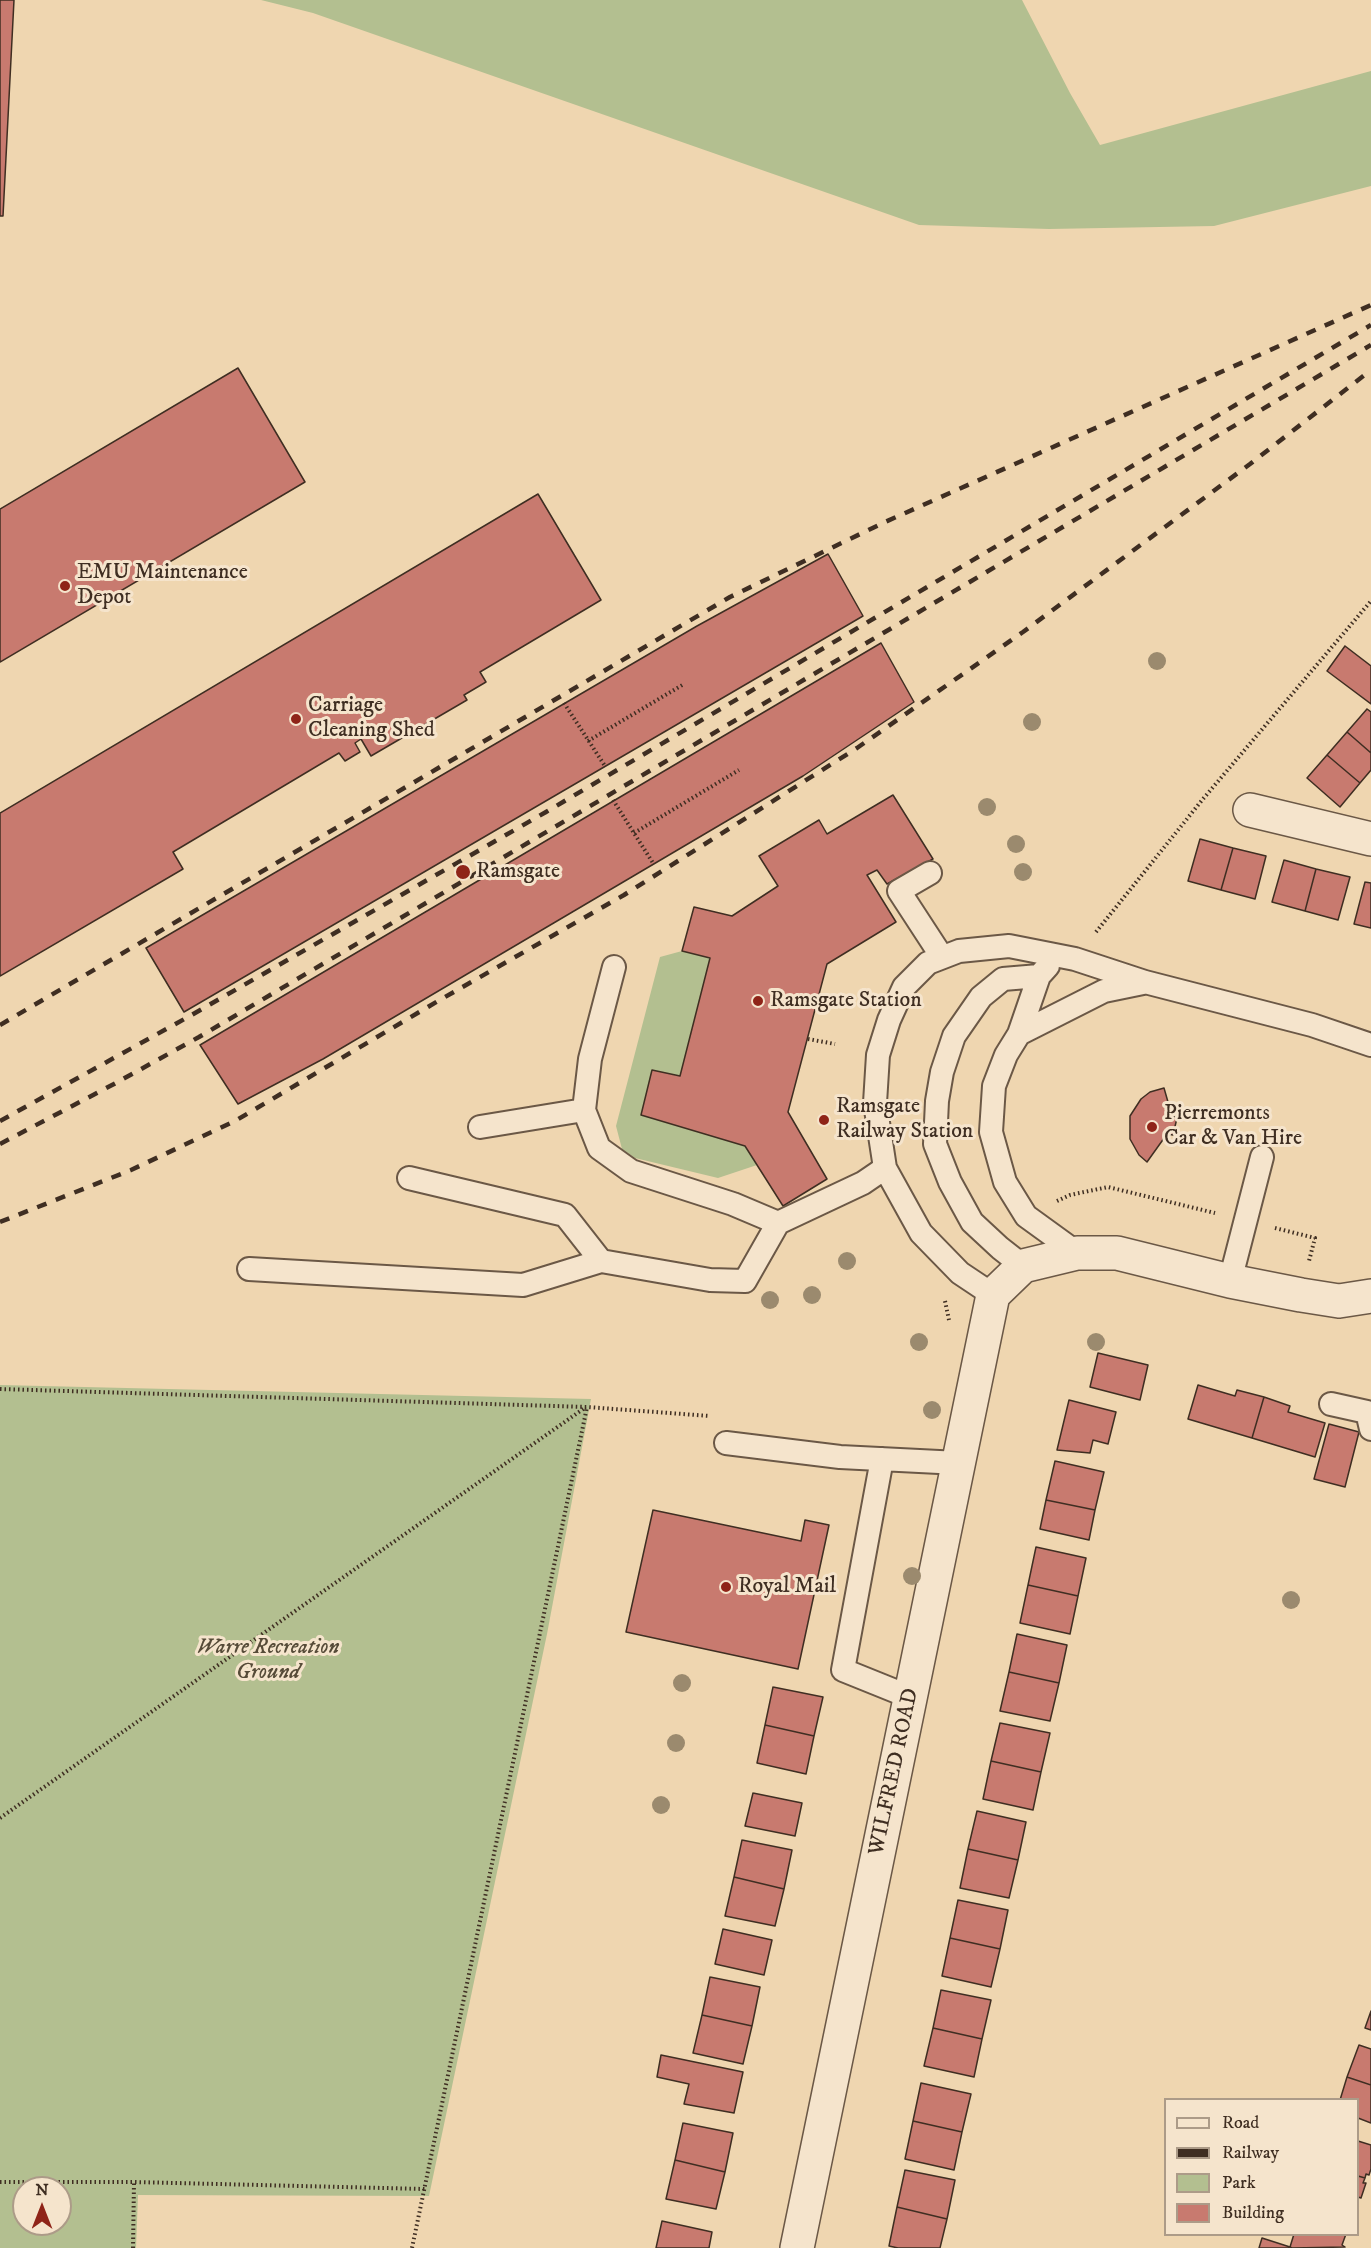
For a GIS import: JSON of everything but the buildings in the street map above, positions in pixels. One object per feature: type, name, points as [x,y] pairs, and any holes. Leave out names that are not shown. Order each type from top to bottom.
[{"type":"street","points":[[1251,810],[1371,839]]},
{"type":"street","points":[[993,1295],[1023,1266],[1077,1253],[1117,1253],[1230,1281],[1301,1295],[1339,1300],[1371,1296]]},
{"type":"street","name":"WILFRED ROAD","points":[[797,2248],[993,1295]]},
{"type":"lane","points":[[930,873],[899,891],[942,957]]},
{"type":"lane","points":[[993,1295],[960,1273],[921,1233],[885,1168],[875,1103],[878,1056],[889,1020],[904,987],[928,963],[959,951],[1009,946],[1066,957],[1145,982],[1312,1025],[1371,1046]]},
{"type":"lane","points":[[1023,1266],[972,1222],[950,1182],[935,1144],[937,1101],[942,1072],[954,1036],[981,997],[1003,979],[1039,976],[1066,957]]},
{"type":"lane","points":[[614,967],[590,1059],[584,1110],[599,1148],[631,1171],[733,1204],[778,1223]]},
{"type":"lane","points":[[1039,976],[1019,1034],[1006,1055],[994,1086],[992,1132],[1005,1182],[1026,1216],[1077,1253]]},
{"type":"lane","points":[[1019,1034],[1104,992],[1145,982]]},
{"type":"lane","points":[[480,1127],[584,1110]]},
{"type":"lane","points":[[1230,1281],[1262,1157]]},
{"type":"lane","points":[[249,1269],[523,1285],[601,1261],[710,1280],[745,1281],[778,1223],[862,1183],[885,1168]]},
{"type":"lane","points":[[409,1178],[565,1215],[601,1261]]},
{"type":"lane","points":[[1331,1404],[1367,1412],[1371,1429]]},
{"type":"lane","points":[[726,1443],[840,1457],[959,1462]]},
{"type":"lane","points":[[882,1459],[843,1670],[910,1697]]},
{"type":"path","points":[[1066,957],[1371,601]]},
{"type":"path","points":[[588,741],[684,684]]},
{"type":"path","points":[[564,703],[605,766]]},
{"type":"path","points":[[634,833],[738,770]]},
{"type":"path","points":[[613,800],[653,863]]},
{"type":"path","points":[[808,1038],[835,1044]]},
{"type":"path","points":[[0,1389],[587,1407]]},
{"type":"path","points":[[0,1818],[587,1407]]},
{"type":"path","points":[[412,2248],[587,1407]]},
{"type":"path","points":[[0,2182],[134,2182],[425,2189]]},
{"type":"path","points":[[133,2248],[134,2182]]},
{"type":"green space","points":[[261,0],[1022,0],[1100,145],[1371,71],[1371,186],[1214,226],[1049,229],[919,225],[313,13]]},
{"type":"green space","points":[[682,951],[710,958],[680,1076],[652,1070],[641,1115],[745,1146],[757,1165],[718,1178],[635,1158],[622,1149],[616,1126],[660,957]]},
{"type":"green space","name":"Warre Recreation Ground","points":[[0,1385],[591,1399],[547,1634],[429,2196],[138,2195],[136,2248],[0,2248]]},
{"type":"railway","points":[[0,1025],[730,597],[885,522],[1371,305]]},
{"type":"railway","points":[[0,1121],[188,1017],[546,812],[1371,325]]},
{"type":"railway","points":[[0,1144],[199,1037],[1371,345]]},
{"type":"railway","points":[[0,1222],[131,1170],[235,1121],[624,895],[857,748],[1023,632],[1250,464],[1371,370]]},
{"type":"place","name":"EMU Maintenance Depot","points":[[65,586]]},
{"type":"place","name":"Carriage Cleaning Shed","points":[[296,719]]},
{"type":"place","name":"Ramsgate","points":[[463,872]]},
{"type":"place","name":"Ramsgate Station","points":[[758,1001]]},
{"type":"place","name":"Ramsgate Railway Station","points":[[824,1120]]},
{"type":"place","name":"Pierremonts Car & Van Hire","points":[[1152,1127]]},
{"type":"place","name":"Royal Mail","points":[[726,1587]]}]
